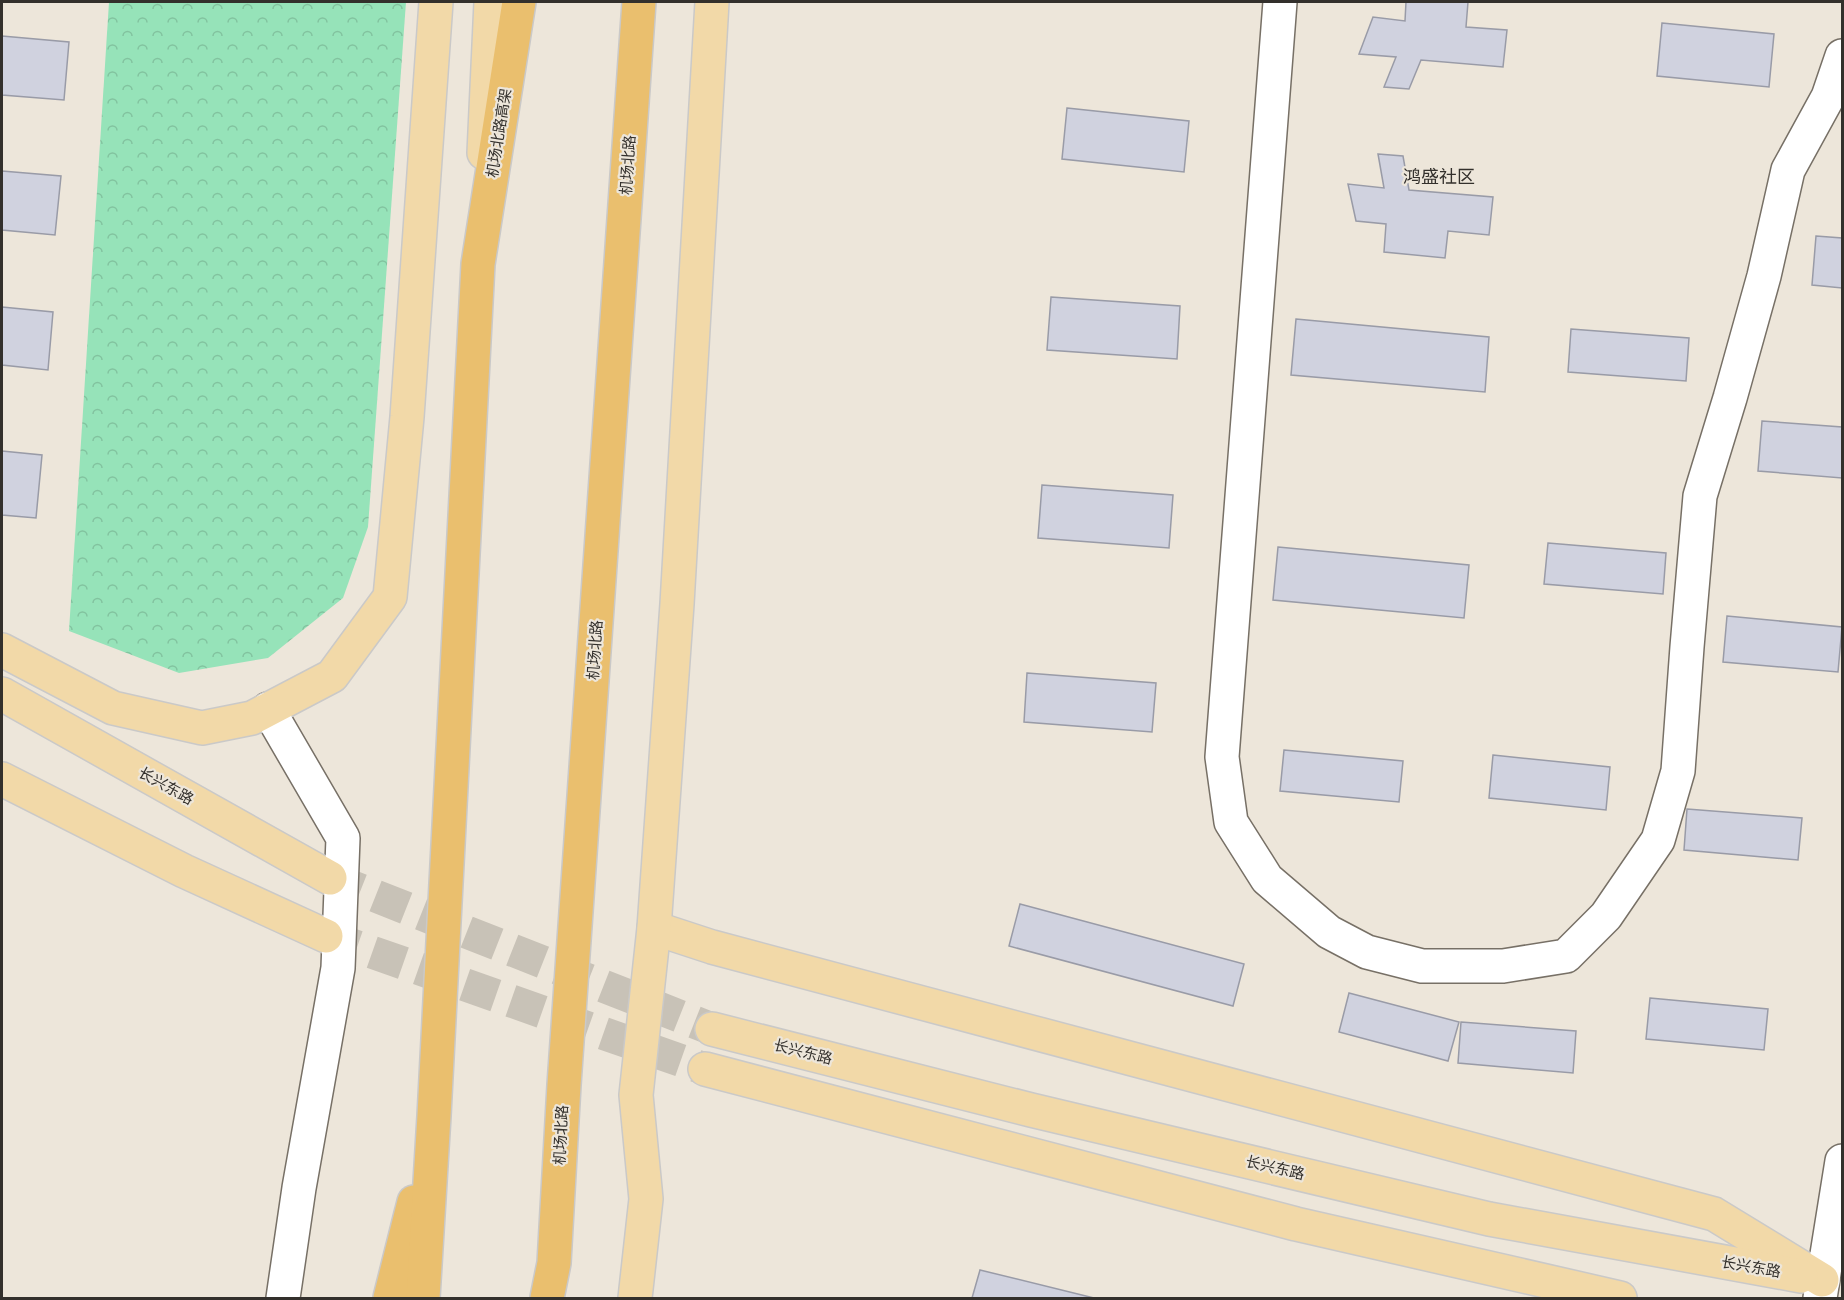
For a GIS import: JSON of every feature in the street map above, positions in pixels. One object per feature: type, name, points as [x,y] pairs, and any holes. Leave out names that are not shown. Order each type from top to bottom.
[{"type":"highway","name":"机场北路高架","points":[[478,264],[519,2]]},
{"type":"highway","name":"机场北路","points":[[547,1299],[554,1263],[564,1085],[639,2]]},
{"type":"highway","points":[[423,1299],[478,264]]},
{"type":"highway","points":[[390,1299],[434,1116]]},
{"type":"highway","points":[[554,1263],[558,1299]]},
{"type":"main road","points":[[2,650],[113,708],[202,728],[252,718],[332,676],[390,597],[408,417],[436,2]]},
{"type":"main road","points":[[478,264],[491,2]]},
{"type":"main road","points":[[635,1299],[646,1199],[636,1095],[654,928],[677,604],[712,2]]},
{"type":"main road","name":"长兴东路","points":[[2,694],[330,878]]},
{"type":"main road","points":[[2,779],[184,871],[326,936]]},
{"type":"main road","points":[[654,928],[712,947],[1714,1214],[1828,1288]]},
{"type":"main road","name":"长兴东路","points":[[712,1029],[1031,1110],[1489,1219],[1828,1288]]},
{"type":"main road","points":[[705,1070],[1296,1224],[1620,1299]]},
{"type":"street","points":[[1280,2],[1222,758],[1231,822],[1267,879],[1329,932],[1367,952],[1422,966],[1503,966],[1566,956],[1606,916],[1658,840],[1678,771],[1700,496],[1764,276],[1788,170],[1835,97],[1842,56]]},
{"type":"street","points":[[268,710],[343,838],[338,968],[299,1188],[283,1299]]},
{"type":"street","points":[[1828,1288],[1842,1161]]},
{"type":"green space","points":[[109,2],[406,2],[368,527],[343,598],[268,658],[179,673],[69,631]]},
{"type":"building","points":[[1406,2],[1468,2],[1466,27],[1507,30],[1503,67],[1421,60],[1409,89],[1384,87],[1396,57],[1359,54],[1373,17],[1405,21]]},
{"type":"building","points":[[1662,23],[1774,34],[1769,87],[1657,76]]},
{"type":"building","points":[[2,36],[69,42],[64,100],[2,95]]},
{"type":"building","points":[[1067,108],[1189,121],[1184,172],[1062,159]]},
{"type":"building","points":[[1378,154],[1403,156],[1409,190],[1493,197],[1489,235],[1448,231],[1445,258],[1384,252],[1386,224],[1356,221],[1348,184],[1384,188]]},
{"type":"building","points":[[2,171],[61,176],[55,235],[2,230]]},
{"type":"building","points":[[1816,236],[1842,238],[1842,288],[1812,285]]},
{"type":"building","points":[[1051,297],[1180,306],[1177,359],[1047,350]]},
{"type":"building","points":[[2,307],[53,312],[48,370],[2,365]]},
{"type":"building","points":[[1296,319],[1489,337],[1485,392],[1291,375]]},
{"type":"building","points":[[1571,329],[1689,338],[1686,381],[1568,372]]},
{"type":"building","points":[[1762,421],[1842,427],[1842,478],[1758,471]]},
{"type":"building","points":[[2,451],[42,455],[36,518],[2,515]]},
{"type":"building","points":[[1042,485],[1173,495],[1169,548],[1038,538]]},
{"type":"building","points":[[1548,543],[1666,553],[1663,594],[1544,584]]},
{"type":"building","points":[[1278,547],[1469,565],[1464,618],[1273,600]]},
{"type":"building","points":[[1727,616],[1842,627],[1838,672],[1723,662]]},
{"type":"building","points":[[1027,673],[1156,683],[1152,732],[1024,722]]},
{"type":"building","points":[[1284,750],[1403,761],[1399,802],[1280,791]]},
{"type":"building","points":[[1493,755],[1610,767],[1606,810],[1489,798]]},
{"type":"building","points":[[1687,809],[1802,818],[1798,860],[1684,850]]},
{"type":"building","points":[[1020,904],[1244,964],[1233,1006],[1009,946]]},
{"type":"building","points":[[1349,993],[1459,1022],[1448,1061],[1339,1032]]},
{"type":"building","points":[[1650,998],[1768,1009],[1764,1050],[1646,1039]]},
{"type":"building","points":[[1461,1022],[1576,1031],[1573,1073],[1458,1063]]},
{"type":"building","points":[[980,1270],[1094,1298],[972,1298]]},
{"type":"tunnel","points":[[330,878],[712,1029]]},
{"type":"tunnel","points":[[326,936],[705,1069]]},
{"type":"district","name":"鸿盛社区","points":[[1439,177]]}]
